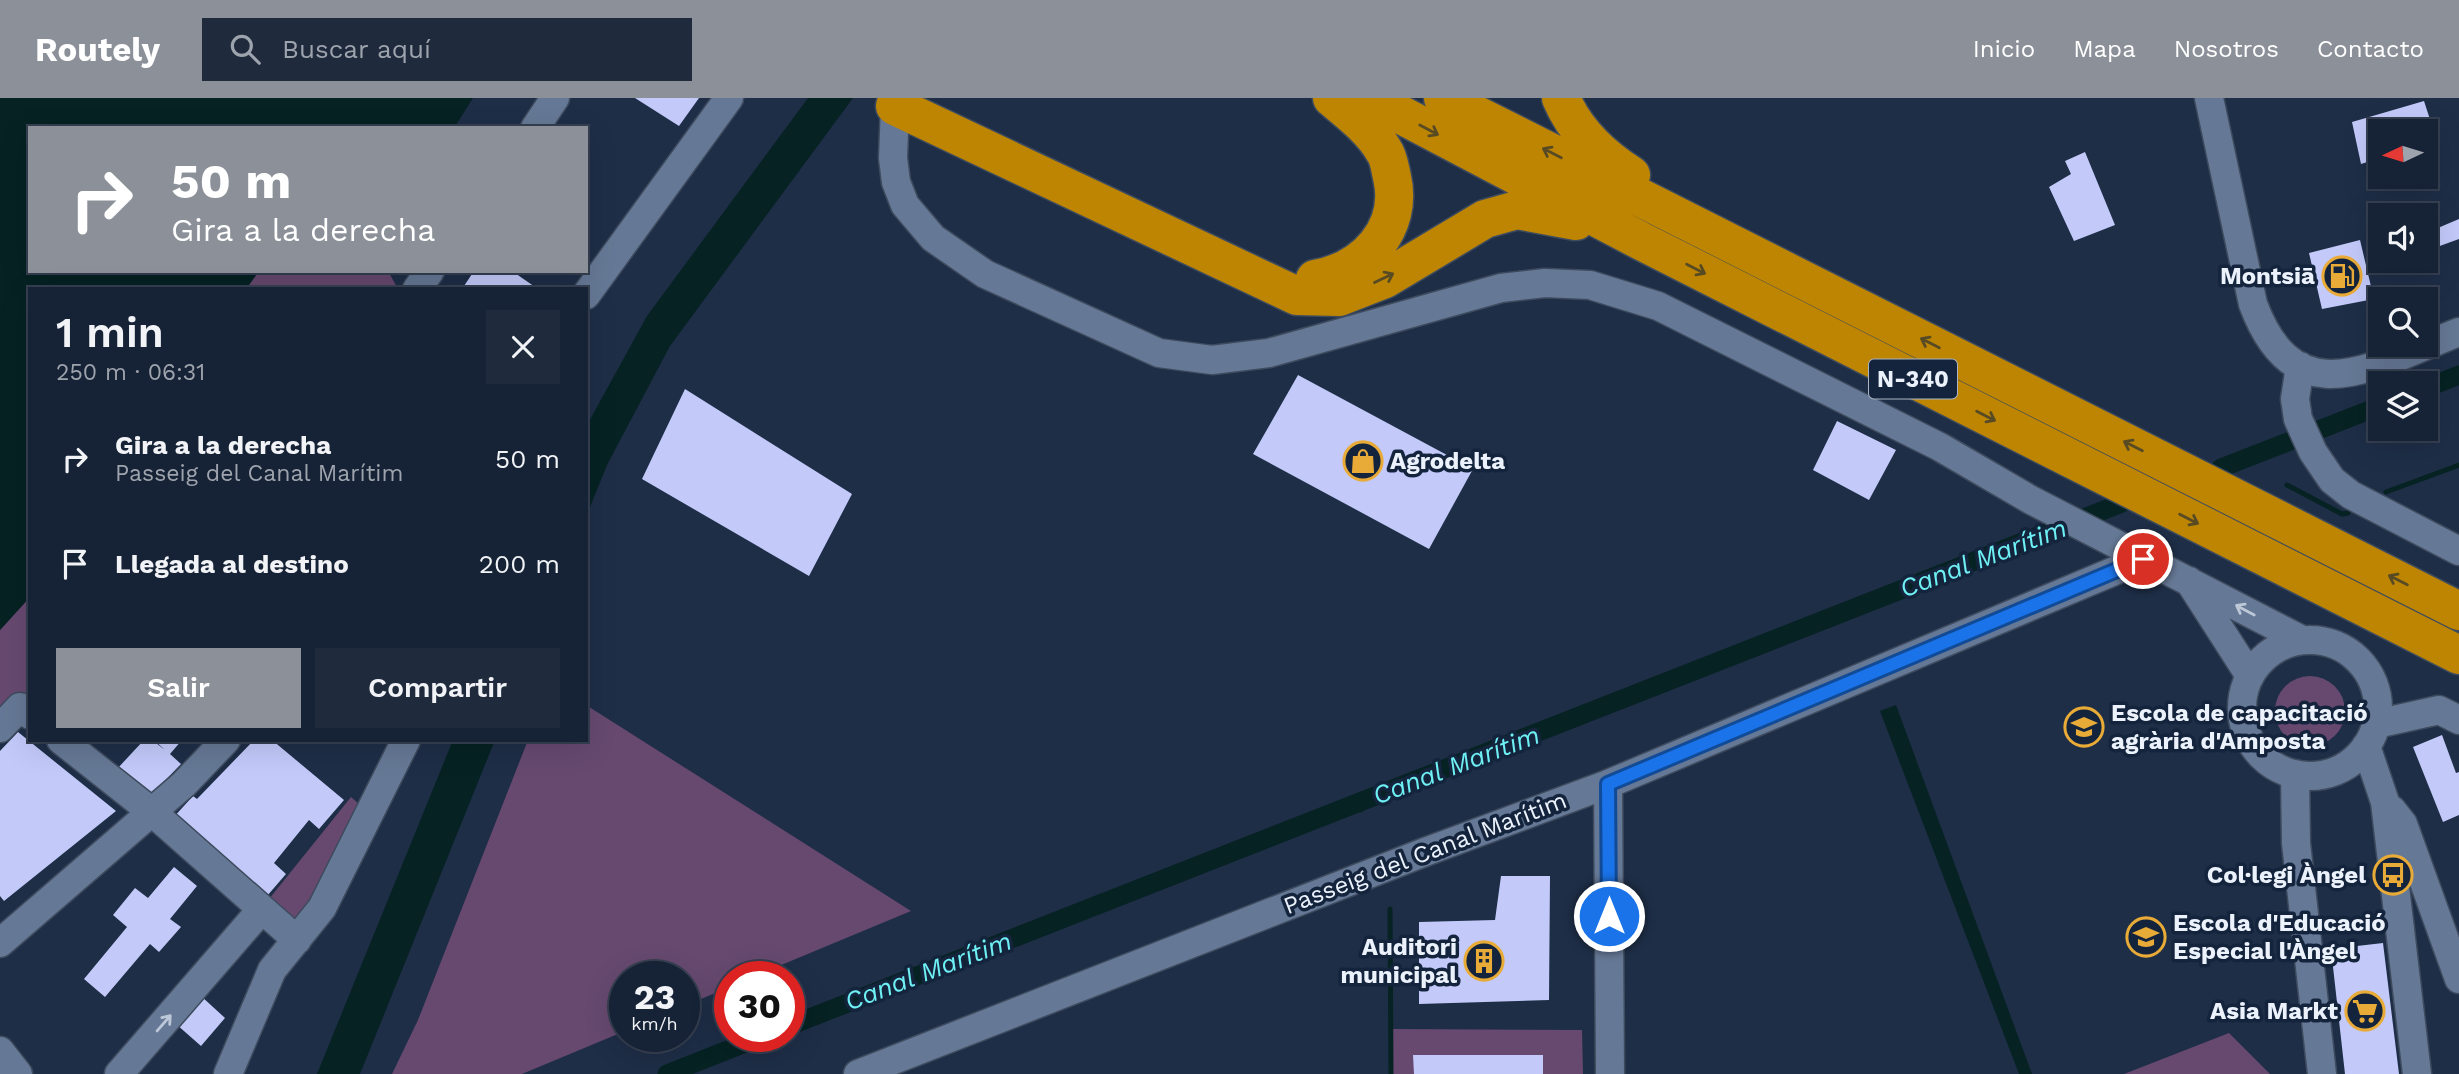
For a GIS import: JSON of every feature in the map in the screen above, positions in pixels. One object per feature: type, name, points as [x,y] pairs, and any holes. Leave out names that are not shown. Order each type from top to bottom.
[{"type":"highway","points":[[1251,274],[1300,282],[1333,276],[1365,257],[1388,230],[1396,197],[1385,153],[1357,119],[1332,98]]},
{"type":"highway","name":"N-340","points":[[1369,98],[1643,242],[2459,655]]},
{"type":"highway","name":"N-340","points":[[1443,98],[2459,611]]},
{"type":"highway","points":[[1561,98],[1569,117],[1606,160],[1744,249]]},
{"type":"highway","points":[[890,101],[1297,296],[1339,297],[1385,279],[1485,219],[1517,210],[1558,215],[1643,242]]},
{"type":"street","points":[[536,126],[555,98]]},
{"type":"street","points":[[588,292],[729,98]]},
{"type":"street","points":[[2209,98],[2253,304],[2271,345],[2284,358],[2319,374],[2336,375],[2366,368],[2459,332]]},
{"type":"street","points":[[890,101],[892,158],[896,183],[905,205],[933,238],[985,274],[1159,353],[1212,360],[1269,353],[1501,288],[1545,283],[1590,285],[1658,306],[1940,447],[2132,553],[2302,640],[2329,643],[2354,656],[2366,670],[2378,705],[2371,735],[2352,761],[2334,771],[2315,776],[2295,774],[2275,767],[2260,754],[2248,736],[2243,706],[2250,676],[2263,659],[2281,646],[2302,640]]},
{"type":"street","points":[[2300,366],[2295,399],[2306,436],[2332,480],[2351,495],[2459,551]]},
{"type":"street","name":"Passeig del Canal Marítim","points":[[858,1074],[1425,852],[1608,784],[2132,553]]},
{"type":"street","points":[[2189,580],[2250,676]]},
{"type":"street","points":[[2371,735],[2439,710],[2459,720]]},
{"type":"street","points":[[0,728],[25,711]]},
{"type":"street","points":[[2371,735],[2385,802],[2417,1074]]},
{"type":"street","points":[[64,742],[152,812],[297,940]]},
{"type":"street","points":[[6,927],[184,785],[224,742]]},
{"type":"street","points":[[228,1074],[272,970],[322,908],[405,742]]},
{"type":"street","points":[[2295,774],[2296,843],[2322,1074]]},
{"type":"street","points":[[1608,784],[1610,1074]]},
{"type":"street","points":[[2385,802],[2403,824],[2459,979]]},
{"type":"street","points":[[119,1074],[262,909]]},
{"type":"street","points":[[0,1051],[18,1074]]},
{"type":"shaded area","points":[[0,98],[473,98],[455,126],[28,126],[28,273],[258,273],[247,287],[28,287],[28,599],[0,630]]},
{"type":"shaded area","points":[[808,98],[853,98],[670,346],[607,465],[588,512],[588,423],[647,316]]},
{"type":"shaded area","points":[[258,273],[389,273],[397,287],[247,287]]},
{"type":"shaded area","points":[[28,599],[28,693],[0,717],[0,630]]},
{"type":"shaded area","points":[[2310,676],[2335,686],[2345,711],[2335,736],[2310,746],[2285,736],[2275,711],[2285,686]]},
{"type":"shaded area","points":[[1896,705],[2032,1074],[2019,1074],[1880,711]]},
{"type":"shaded area","points":[[588,706],[911,911],[791,961],[714,961],[714,994],[700,999],[700,961],[609,961],[609,1038],[522,1074],[392,1074],[418,1020],[527,742],[588,742]]},
{"type":"shaded area","points":[[452,742],[494,742],[360,1074],[317,1074]]},
{"type":"shaded area","points":[[351,797],[366,810],[301,923],[269,899]]},
{"type":"shaded area","points":[[1391,1029],[1582,1030],[1583,1074],[1392,1074]]},
{"type":"shaded area","points":[[2229,1033],[2270,1074],[2124,1074]]},
{"type":"building","points":[[635,98],[699,98],[679,126]]},
{"type":"building","points":[[2424,101],[2430,119],[2368,119],[2368,162],[2361,164],[2352,122]]},
{"type":"building","points":[[2085,152],[2115,225],[2074,241],[2049,187],[2071,174],[2065,161]]},
{"type":"building","points":[[2459,219],[2459,239],[2438,247],[2438,228]]},
{"type":"building","name":"Montsiā","points":[[2360,240],[2371,287],[2368,287],[2368,300],[2322,309],[2309,253]]},
{"type":"building","points":[[473,273],[515,273],[535,287],[463,287]]},
{"type":"building","name":"Agrodelta","points":[[1298,375],[1473,469],[1429,549],[1253,454]]},
{"type":"building","points":[[685,389],[852,494],[809,576],[642,479]]},
{"type":"building","points":[[1837,421],[1896,450],[1869,500],[1813,470]]},
{"type":"building","points":[[18,732],[116,811],[4,901],[0,896],[0,751]]},
{"type":"building","points":[[2442,735],[2456,773],[2459,772],[2459,815],[2443,822],[2413,747]]},
{"type":"building","points":[[142,742],[155,742],[165,750],[156,742],[180,742],[170,754],[181,764],[148,798],[117,769]]},
{"type":"building","points":[[252,742],[274,742],[344,800],[319,829],[309,820],[274,863],[286,874],[267,896],[172,819],[193,796],[197,799]]},
{"type":"building","points":[[174,867],[197,886],[170,919],[181,927],[159,952],[150,944],[105,997],[84,979],[127,927],[113,915],[135,888],[148,898]]},
{"type":"building","name":"Auditori municipal","points":[[1501,876],[1550,876],[1549,1000],[1419,1004],[1419,922],[1495,920]]},
{"type":"building","name":"Asia Markt","points":[[2383,943],[2399,1074],[2345,1074],[2331,949]]},
{"type":"building","points":[[201,996],[225,1018],[201,1046],[176,1024]]},
{"type":"building","points":[[1413,1055],[1543,1055],[1543,1074],[1414,1074]]},
{"type":"waterway","name":"Canal Marítim","points":[[2438,383],[2459,375]]},
{"type":"waterway","name":"Canal Marítim","points":[[2221,468],[2368,411]]},
{"type":"waterway","points":[[2386,492],[2459,465]]},
{"type":"waterway","points":[[2287,485],[2342,514],[2348,513]]},
{"type":"waterway","name":"Canal Marítim","points":[[805,1020],[2122,503]]},
{"type":"waterway","name":"Canal Marítim","points":[[1358,802],[1361,810]]},
{"type":"waterway","points":[[1390,909],[1391,1074]]},
{"type":"waterway","name":"Canal Marítim","points":[[667,1074],[723,1052]]},
{"type":"place","name":"Montsiā","points":[[2342,276]]},
{"type":"place","name":"Agrodelta","points":[[1363,461]]},
{"type":"place","name":"Escola de capacitació agrària d'Amposta","points":[[2084,727]]},
{"type":"place","name":"Col·legi Àngel","points":[[2393,875]]},
{"type":"place","name":"Escola d'Educació Especial l'Àngel","points":[[2146,937]]},
{"type":"place","name":"Auditori municipal","points":[[1484,961]]},
{"type":"place","name":"Asia Markt","points":[[2365,1011]]},
{"type":"route","points":[[1609,916],[1608,784],[2143,559]]}]
